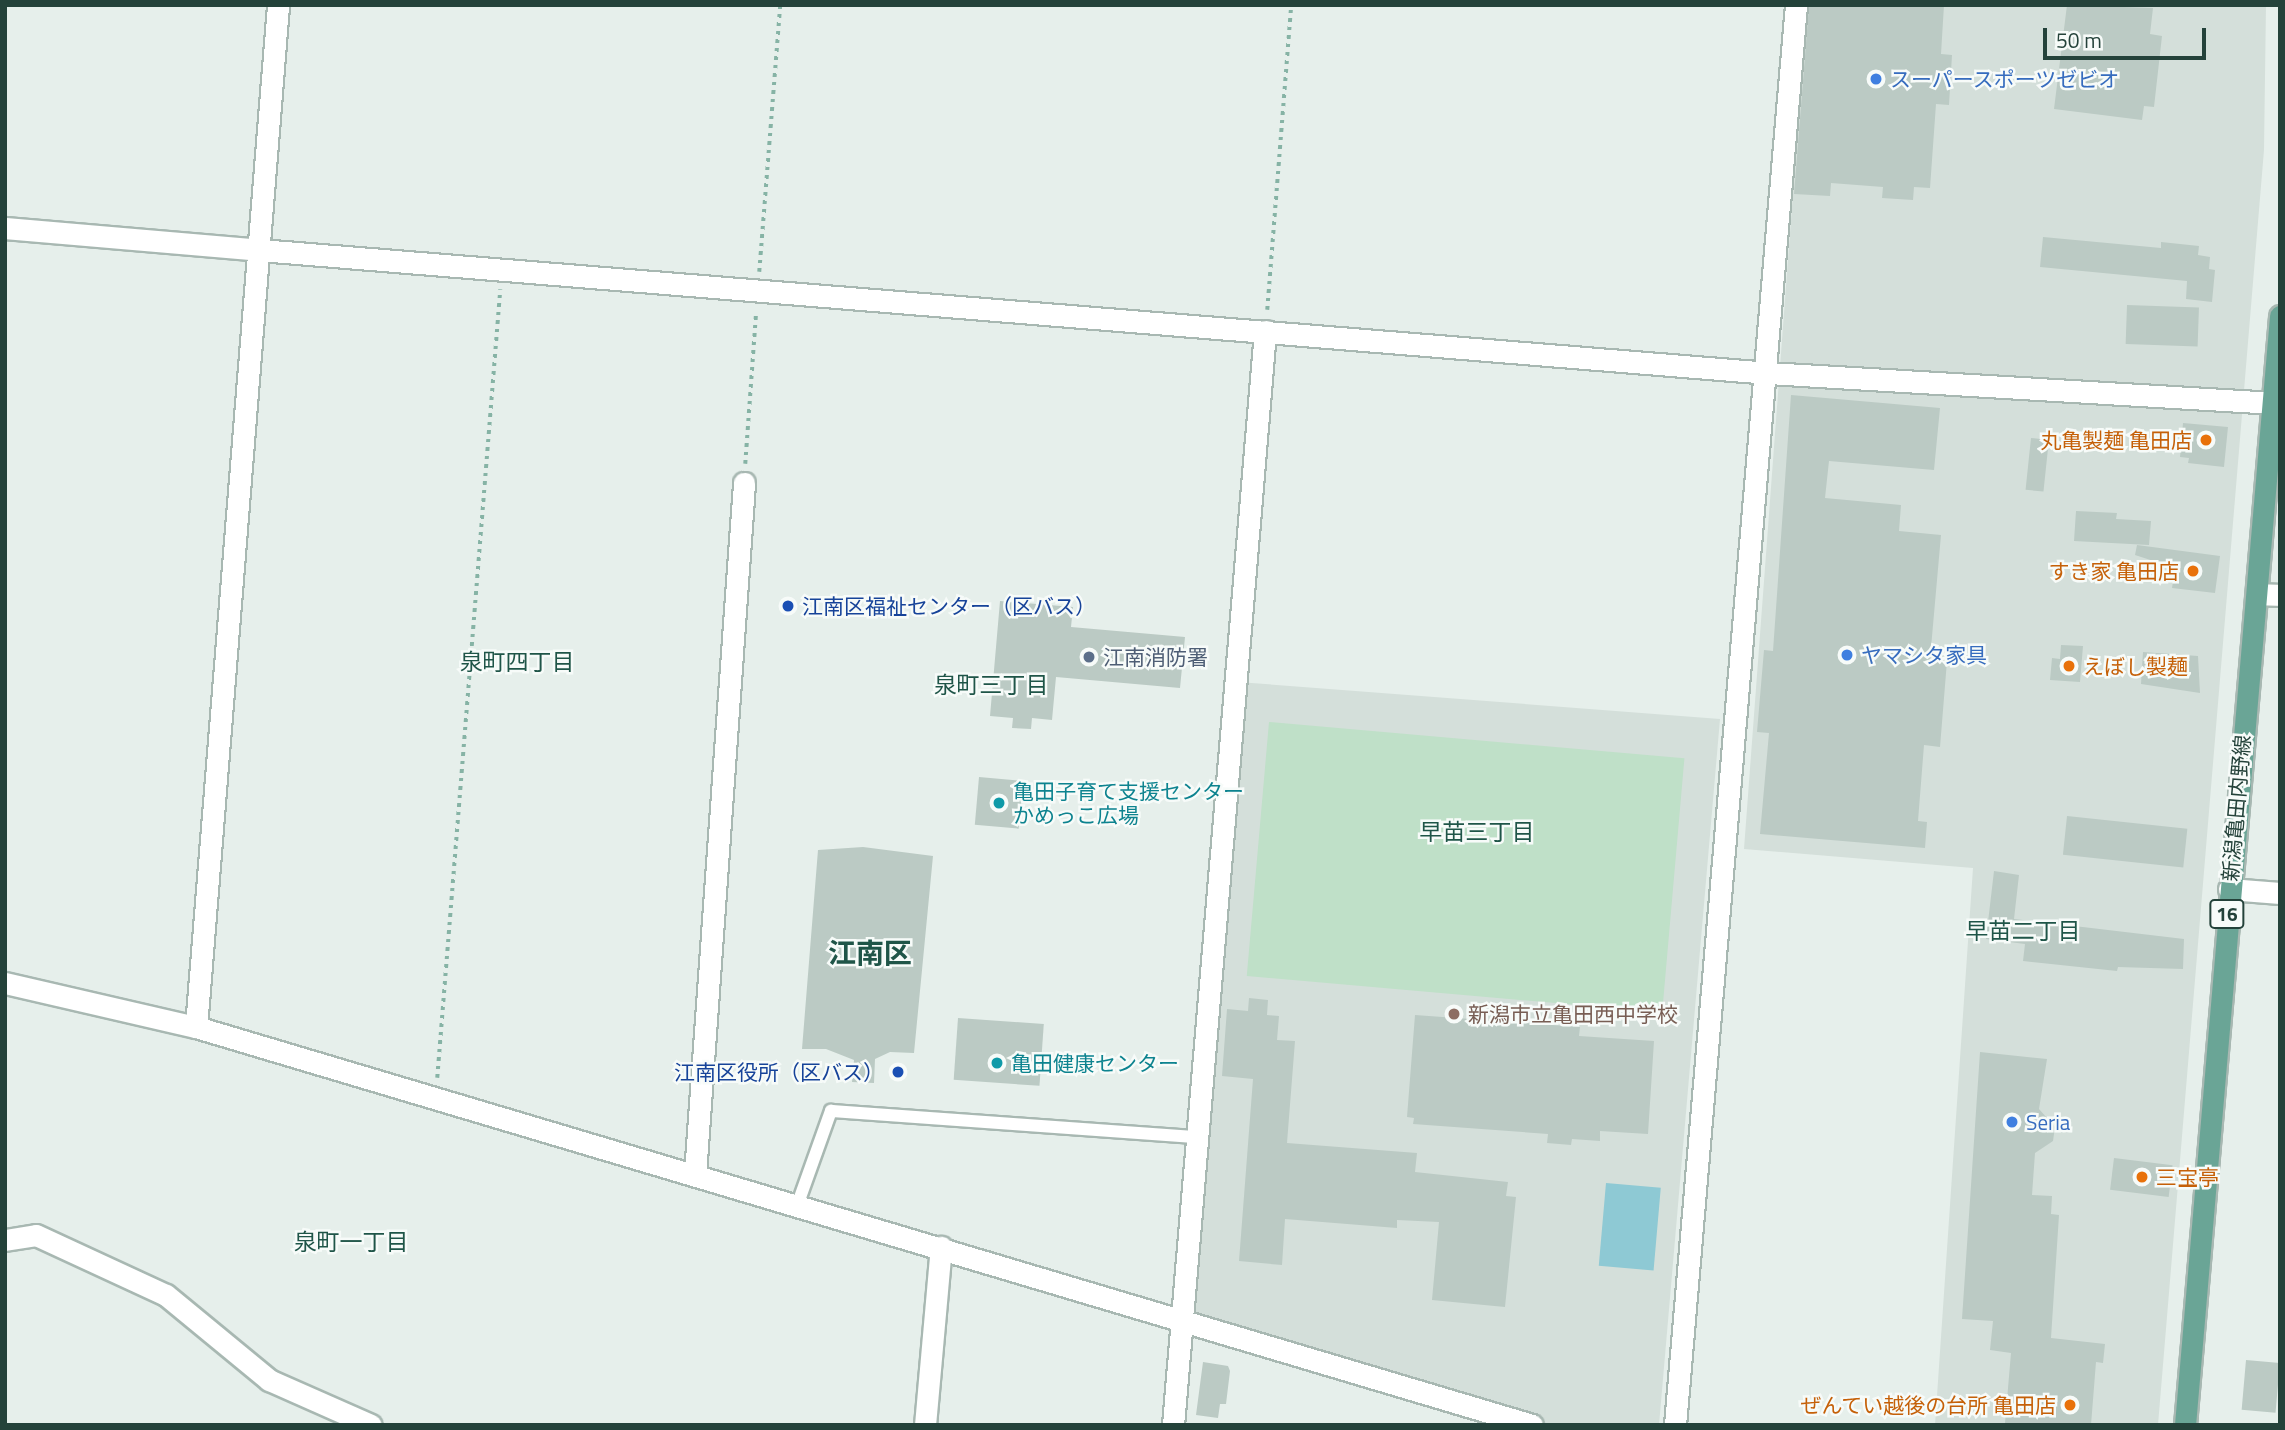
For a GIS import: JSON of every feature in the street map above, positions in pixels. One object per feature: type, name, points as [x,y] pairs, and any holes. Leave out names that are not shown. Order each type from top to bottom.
[{"type":"main road","name":"新潟亀田内野線","points":[[2185,1425],[2228,889],[2278,363],[2279,326]]},
{"type":"street","points":[[196,1027],[278,5]]},
{"type":"street","points":[[1675,1425],[1768,373],[1796,5]]},
{"type":"street","points":[[5,228],[1768,373],[2274,403]]},
{"type":"street","points":[[1173,1425],[1179,1321],[1265,331]]},
{"type":"street","points":[[695,1174],[744,483]]},
{"type":"street","points":[[2257,594],[2280,595]]},
{"type":"street","points":[[2228,889],[2280,893]]},
{"type":"street","points":[[5,983],[196,1027],[797,1203],[1179,1321],[1532,1425]]},
{"type":"street","points":[[5,1240],[36,1235],[166,1295],[269,1380],[371,1425]]},
{"type":"street","points":[[925,1425],[941,1247]]},
{"type":"lane","points":[[797,1203],[831,1111],[1195,1137]]},
{"type":"path","points":[[744,483],[780,5]]},
{"type":"path","points":[[1265,331],[1292,5]]},
{"type":"path","points":[[436,1097],[502,269]]},
{"type":"shaded area","points":[[1807,5],[2266,5],[2264,150],[2158,1425],[1935,1425],[1973,868],[1744,849]]},
{"type":"shaded area","name":"新潟市立亀田西中学校","points":[[1238,682],[1720,719],[1659,1425],[1550,1425],[1201,1323],[1190,1309]]},
{"type":"green space","points":[[1269,722],[1684,758],[1662,1012],[1247,976]]},
{"type":"water","points":[[1606,1183],[1661,1188],[1654,1270],[1599,1266]]},
{"type":"building","name":"スーパースポーツゼビオ","points":[[1809,5],[1944,5],[1941,54],[1952,55],[1949,105],[1936,104],[1930,188],[1914,187],[1913,200],[1882,198],[1883,187],[1831,183],[1830,196],[1794,194]]},
{"type":"building","points":[[2067,5],[2153,8],[2150,34],[2162,36],[2154,107],[2144,106],[2142,120],[2054,109]]},
{"type":"building","points":[[2043,237],[2161,248],[2161,242],[2199,246],[2198,255],[2210,257],[2209,269],[2215,270],[2212,302],[2186,299],[2187,281],[2040,267]]},
{"type":"building","points":[[2127,305],[2199,308],[2198,346],[2126,344]]},
{"type":"building","name":"ヤマシタ家具","points":[[1791,395],[1940,408],[1934,470],[1829,461],[1825,498],[1901,505],[1899,531],[1941,535],[1930,659],[1947,661],[1940,747],[1924,745],[1918,821],[1927,822],[1925,848],[1760,834],[1769,733],[1757,732],[1764,650],[1773,651]]},
{"type":"building","points":[[2183,423],[2228,427],[2224,467],[2188,463],[2189,458],[2180,457]]},
{"type":"building","points":[[2031,438],[2049,440],[2043,492],[2026,490]]},
{"type":"building","points":[[2076,511],[2117,513],[2116,519],[2151,521],[2149,545],[2074,541]]},
{"type":"building","points":[[2137,545],[2220,556],[2215,593],[2172,588],[2175,568],[2135,555]]},
{"type":"building","name":"江南消防署","points":[[1000,601],[1073,607],[1071,627],[1185,637],[1180,688],[1056,677],[1052,720],[1032,718],[1031,729],[1012,728],[1013,718],[990,716]]},
{"type":"building","points":[[2061,645],[2083,646],[2080,682],[2050,680],[2052,658],[2060,659]]},
{"type":"building","points":[[2143,652],[2198,656],[2200,693],[2141,684]]},
{"type":"building","name":"亀田子育て支援センター かめっこ広場","points":[[979,777],[1023,781],[1019,829],[975,825]]},
{"type":"building","points":[[2067,816],[2187,829],[2183,867],[2063,855]]},
{"type":"building","points":[[863,847],[933,856],[914,1053],[890,1052],[875,1059],[874,1083],[852,1082],[854,1060],[826,1049],[802,1049],[818,850]]},
{"type":"building","points":[[1994,871],[2019,875],[2014,919],[2184,939],[2183,969],[2118,967],[2117,971],[2023,961],[2025,944],[1986,939]]},
{"type":"building","points":[[1249,998],[1268,1000],[1267,1015],[1279,1016],[1277,1040],[1295,1041],[1287,1143],[1417,1153],[1415,1172],[1508,1182],[1506,1196],[1516,1197],[1505,1307],[1432,1300],[1439,1222],[1397,1220],[1397,1228],[1285,1219],[1282,1265],[1239,1261],[1253,1079],[1222,1076],[1227,1009],[1248,1011]]},
{"type":"building","points":[[1415,1015],[1580,1027],[1579,1036],[1654,1041],[1648,1134],[1600,1131],[1600,1141],[1572,1139],[1571,1145],[1547,1143],[1548,1134],[1413,1124],[1414,1118],[1407,1117]]},
{"type":"building","name":"亀田健康センター","points":[[958,1018],[1044,1024],[1039,1086],[954,1080]]},
{"type":"building","points":[[1980,1052],[2047,1059],[2039,1109],[2055,1127],[2053,1141],[2035,1153],[2032,1195],[2052,1196],[2051,1214],[2059,1215],[2051,1338],[2105,1344],[2103,1363],[2096,1362],[2091,1425],[2005,1423],[2011,1353],[1990,1350],[1993,1321],[1962,1319]]},
{"type":"building","name":"三宝亭","points":[[2114,1158],[2173,1165],[2169,1197],[2110,1190]]},
{"type":"building","points":[[2246,1360],[2280,1363],[2276,1413],[2242,1410]]},
{"type":"building","points":[[1203,1362],[1228,1366],[1230,1371],[1226,1404],[1220,1404],[1218,1418],[1196,1415]]},
{"type":"place","name":"スーパースポーツゼビオ","points":[[1876,79]]},
{"type":"place","name":"丸亀製麺 亀田店","points":[[2206,440]]},
{"type":"place","name":"すき家 亀田店","points":[[2193,571]]},
{"type":"place","name":"江南区福祉センター（区バス）","points":[[788,606]]},
{"type":"place","name":"ヤマシタ家具","points":[[1847,655]]},
{"type":"place","name":"江南消防署","points":[[1089,657]]},
{"type":"place","name":"えぼし製麺","points":[[2069,666]]},
{"type":"place","name":"亀田子育て支援センター かめっこ広場","points":[[999,803]]},
{"type":"place","name":"新潟市立亀田西中学校","points":[[1454,1014]]},
{"type":"place","name":"亀田健康センター","points":[[997,1063]]},
{"type":"place","name":"江南区役所（区バス）","points":[[898,1072]]},
{"type":"place","name":"Seria","points":[[2012,1122]]},
{"type":"place","name":"三宝亭","points":[[2142,1177]]},
{"type":"place","name":"ぜんてい越後の台所 亀田店","points":[[2070,1405]]},
{"type":"district","name":"泉町四丁目","points":[[517,662]]},
{"type":"district","name":"泉町三丁目","points":[[991,685]]},
{"type":"district","name":"早苗三丁目","points":[[1477,832]]},
{"type":"district","name":"早苗二丁目","points":[[2023,931]]},
{"type":"district","name":"江南区","points":[[870,953]]},
{"type":"district","name":"泉町一丁目","points":[[351,1242]]}]
